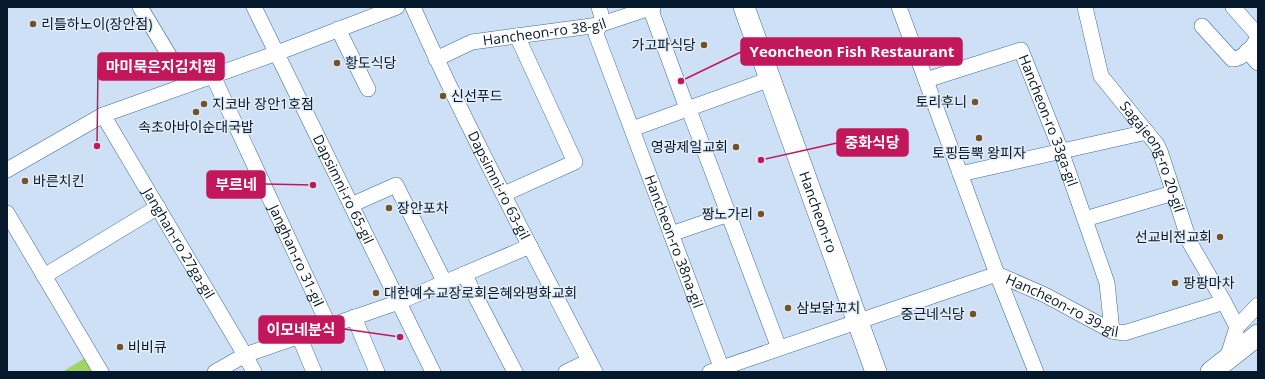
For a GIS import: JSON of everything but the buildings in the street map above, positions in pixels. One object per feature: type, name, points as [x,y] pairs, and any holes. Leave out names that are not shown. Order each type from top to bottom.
[{"type":"main road","name":"Hancheon-ro","points":[[744,7],[876,372]]},
{"type":"main road","points":[[1219,366],[1258,335]]},
{"type":"street","points":[[140,7],[186,85]]},
{"type":"street","name":"Dapsimni-ro 65-gil","points":[[254,7],[433,372]]},
{"type":"street","points":[[7,170],[104,115],[277,53],[397,7]]},
{"type":"street","name":"Dapsimni-ro 63-gil","points":[[413,7],[436,59],[592,366],[566,372]]},
{"type":"street","name":"Hancheon-ro 38na-gil","points":[[599,7],[602,18],[596,34],[671,234],[718,371]]},
{"type":"street","points":[[653,7],[652,13],[779,348]]},
{"type":"street","name":"Hancheon-ro 38-gil","points":[[436,59],[472,42],[599,25],[653,7]]},
{"type":"street","points":[[898,7],[997,274],[1036,372]]},
{"type":"street","name":"Sagajeong-ro 20-gil","points":[[1085,7],[1100,76],[1157,145],[1190,243],[1237,327]]},
{"type":"street","points":[[1202,26],[1232,59],[1238,59],[1256,43],[1257,35],[1233,7]]},
{"type":"street","points":[[338,30],[368,89]]},
{"type":"street","points":[[504,194],[575,162],[518,36]]},
{"type":"street","name":"Hancheon-ro 33ga-gil","points":[[926,80],[1022,50],[1061,151],[1107,283],[1112,331]]},
{"type":"street","points":[[1247,51],[1258,63]]},
{"type":"street","name":"Janghan-ro 31-gil","points":[[213,76],[329,326]]},
{"type":"street","points":[[632,130],[770,79]]},
{"type":"street","name":"Janghan-ro 27ga-gil","points":[[104,115],[254,372]]},
{"type":"street","points":[[960,174],[1147,132]]},
{"type":"street","points":[[351,205],[396,185],[445,282]]},
{"type":"street","points":[[1085,219],[1173,193]]},
{"type":"street","points":[[44,276],[158,208]]},
{"type":"street","points":[[7,213],[101,372]]},
{"type":"street","points":[[671,234],[729,214]]},
{"type":"street","points":[[215,372],[245,355],[399,302],[530,246]]},
{"type":"street","points":[[464,274],[515,372]]},
{"type":"street","name":"Hancheon-ro 39-gil","points":[[718,371],[779,348],[997,274],[1045,295],[1112,331],[1124,333],[1224,302]]},
{"type":"street","points":[[1219,366],[1237,327],[1258,305]]},
{"type":"street","points":[[354,317],[377,372]]},
{"type":"street","points":[[299,336],[314,372]]},
{"type":"green space","points":[[85,358],[94,372],[62,372]]},
{"type":"place","name":"리틀하노이(장안점)","points":[[33,24]]},
{"type":"place","name":"가고파식당","points":[[704,45]]},
{"type":"place","name":"황도식당","points":[[337,63]]},
{"type":"place","name":"Yeoncheon Fish Restaurant","points":[[681,81]]},
{"type":"place","name":"신선푸드","points":[[443,96]]},
{"type":"place","name":"토리후니","points":[[975,102]]},
{"type":"place","name":"지코바 장안1호점","points":[[204,104]]},
{"type":"place","name":"속초아바이순대국밥","points":[[196,112]]},
{"type":"place","name":"토핑듬뿍 왕피자","points":[[979,138]]},
{"type":"place","name":"마미묵은지김치찜","points":[[97,146]]},
{"type":"place","name":"영광제일교회","points":[[736,147]]},
{"type":"place","name":"중화식당","points":[[761,160]]},
{"type":"place","name":"바른치킨","points":[[25,181]]},
{"type":"place","name":"부르네","points":[[313,185]]},
{"type":"place","name":"장안포차","points":[[389,208]]},
{"type":"place","name":"짱노가리","points":[[761,214]]},
{"type":"place","name":"선교비전교회","points":[[1220,237]]},
{"type":"place","name":"팡팡마차","points":[[1175,283]]},
{"type":"place","name":"대한예수교장로회은혜와평화교회","points":[[376,293]]},
{"type":"place","name":"삼보닭꼬치","points":[[788,308]]},
{"type":"place","name":"중근네식당","points":[[973,314]]},
{"type":"place","name":"이모네분식","points":[[400,337]]},
{"type":"place","name":"비비큐","points":[[120,347]]}]
